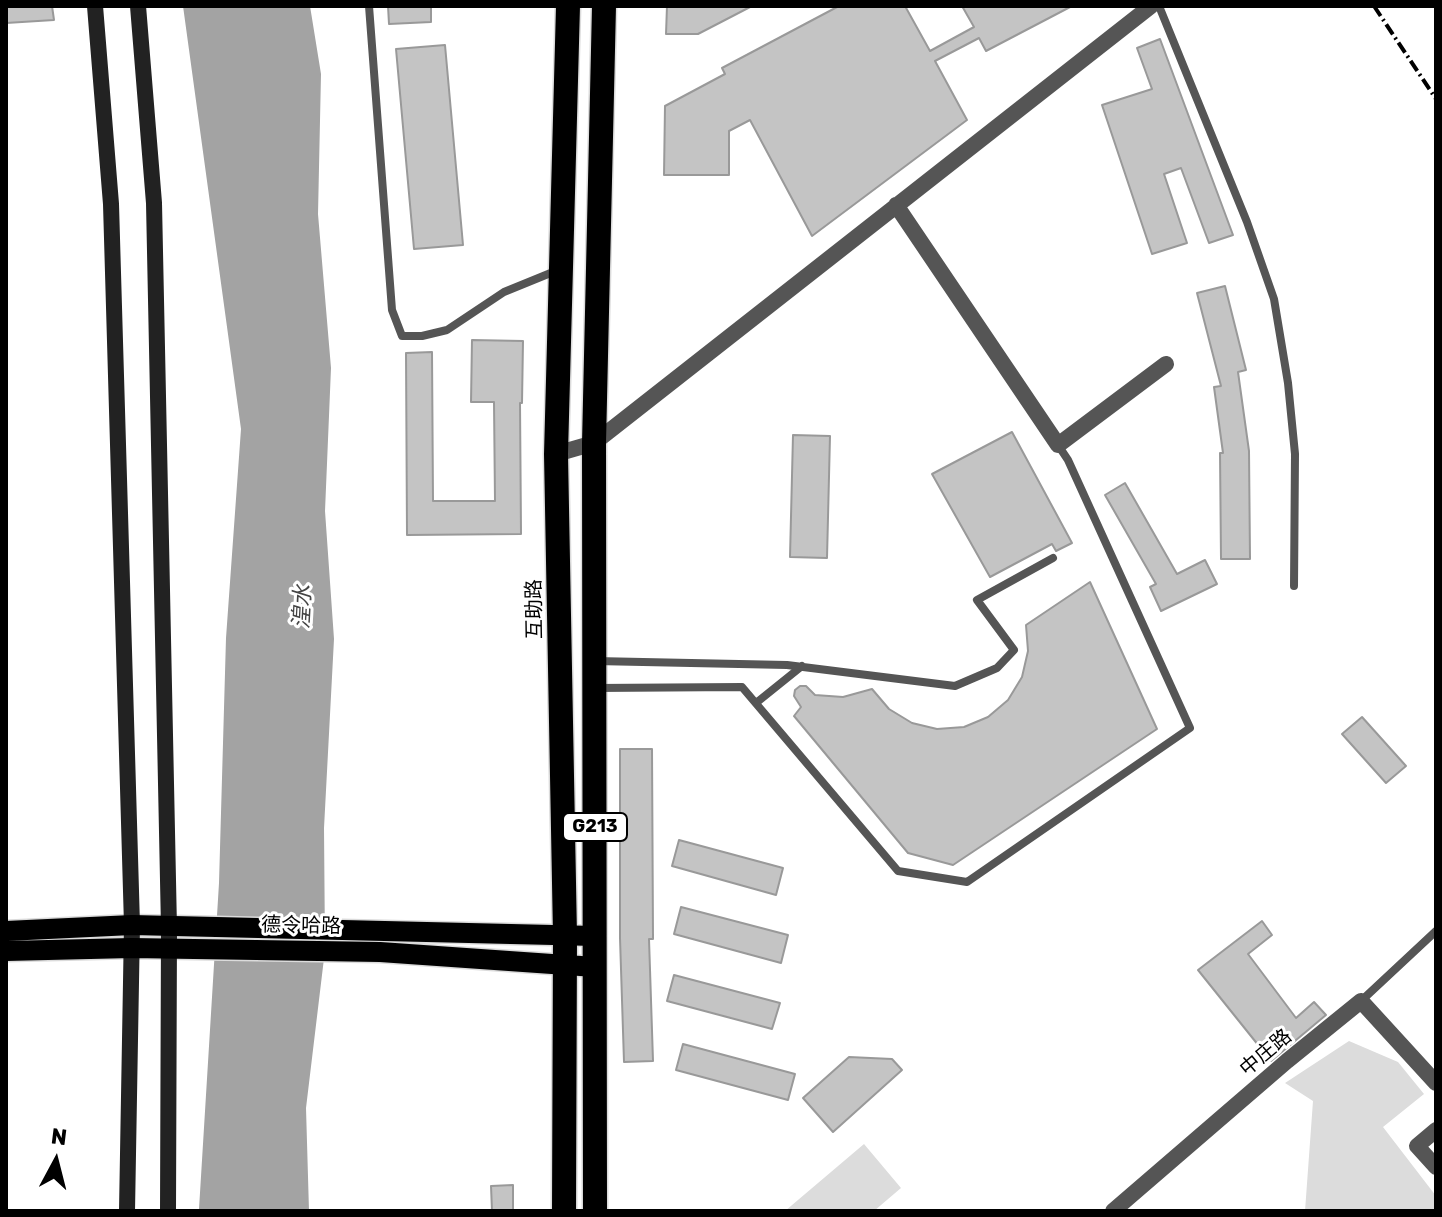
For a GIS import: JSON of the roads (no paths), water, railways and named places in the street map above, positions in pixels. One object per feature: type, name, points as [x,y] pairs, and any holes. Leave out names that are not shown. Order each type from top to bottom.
[{"type":"highway","name":"G213","points":[[595,1211],[594,443],[604,6]]},
{"type":"highway","name":"互助路","points":[[564,1211],[565,936],[556,454],[567,7]]},
{"type":"main road","points":[[95,6],[111,204],[132,925],[127,1211]]},
{"type":"main road","points":[[138,6],[154,203],[169,928],[168,1211]]},
{"type":"main road","name":"德令哈路","points":[[6,931],[132,925],[169,928],[205,939],[595,967]]},
{"type":"main road","name":"德令哈路","points":[[6,951],[168,949],[205,939],[379,930],[595,936]]},
{"type":"street","points":[[556,454],[594,443],[1151,6]]},
{"type":"street","points":[[896,205],[1058,445],[1166,364]]},
{"type":"street","points":[[1361,1001],[1436,1083]]},
{"type":"street","name":"中庄路","points":[[1113,1211],[1361,1001]]},
{"type":"street","points":[[1436,1130],[1417,1146],[1436,1167]]},
{"type":"lane","points":[[369,6],[392,310],[402,336],[422,336],[447,330],[504,292],[559,269]]},
{"type":"lane","points":[[1159,6],[1247,222],[1274,299],[1288,383],[1295,454],[1294,586]]},
{"type":"lane","points":[[594,688],[742,687],[898,871],[967,882],[1190,728],[1068,460],[1058,445]]},
{"type":"lane","points":[[594,661],[803,666],[955,686],[997,668],[1014,650],[977,600],[1053,558]]},
{"type":"lane","points":[[756,703],[803,666]]},
{"type":"lane","points":[[1361,1001],[1436,931]]},
{"type":"water","name":"湟水","points":[[183,6],[310,6],[321,74],[318,214],[331,368],[325,511],[334,639],[324,828],[325,950],[306,1108],[309,1211],[199,1211],[219,883],[226,638],[241,429]]},
{"type":"railway","points":[[1374,6],[1436,99]]}]
